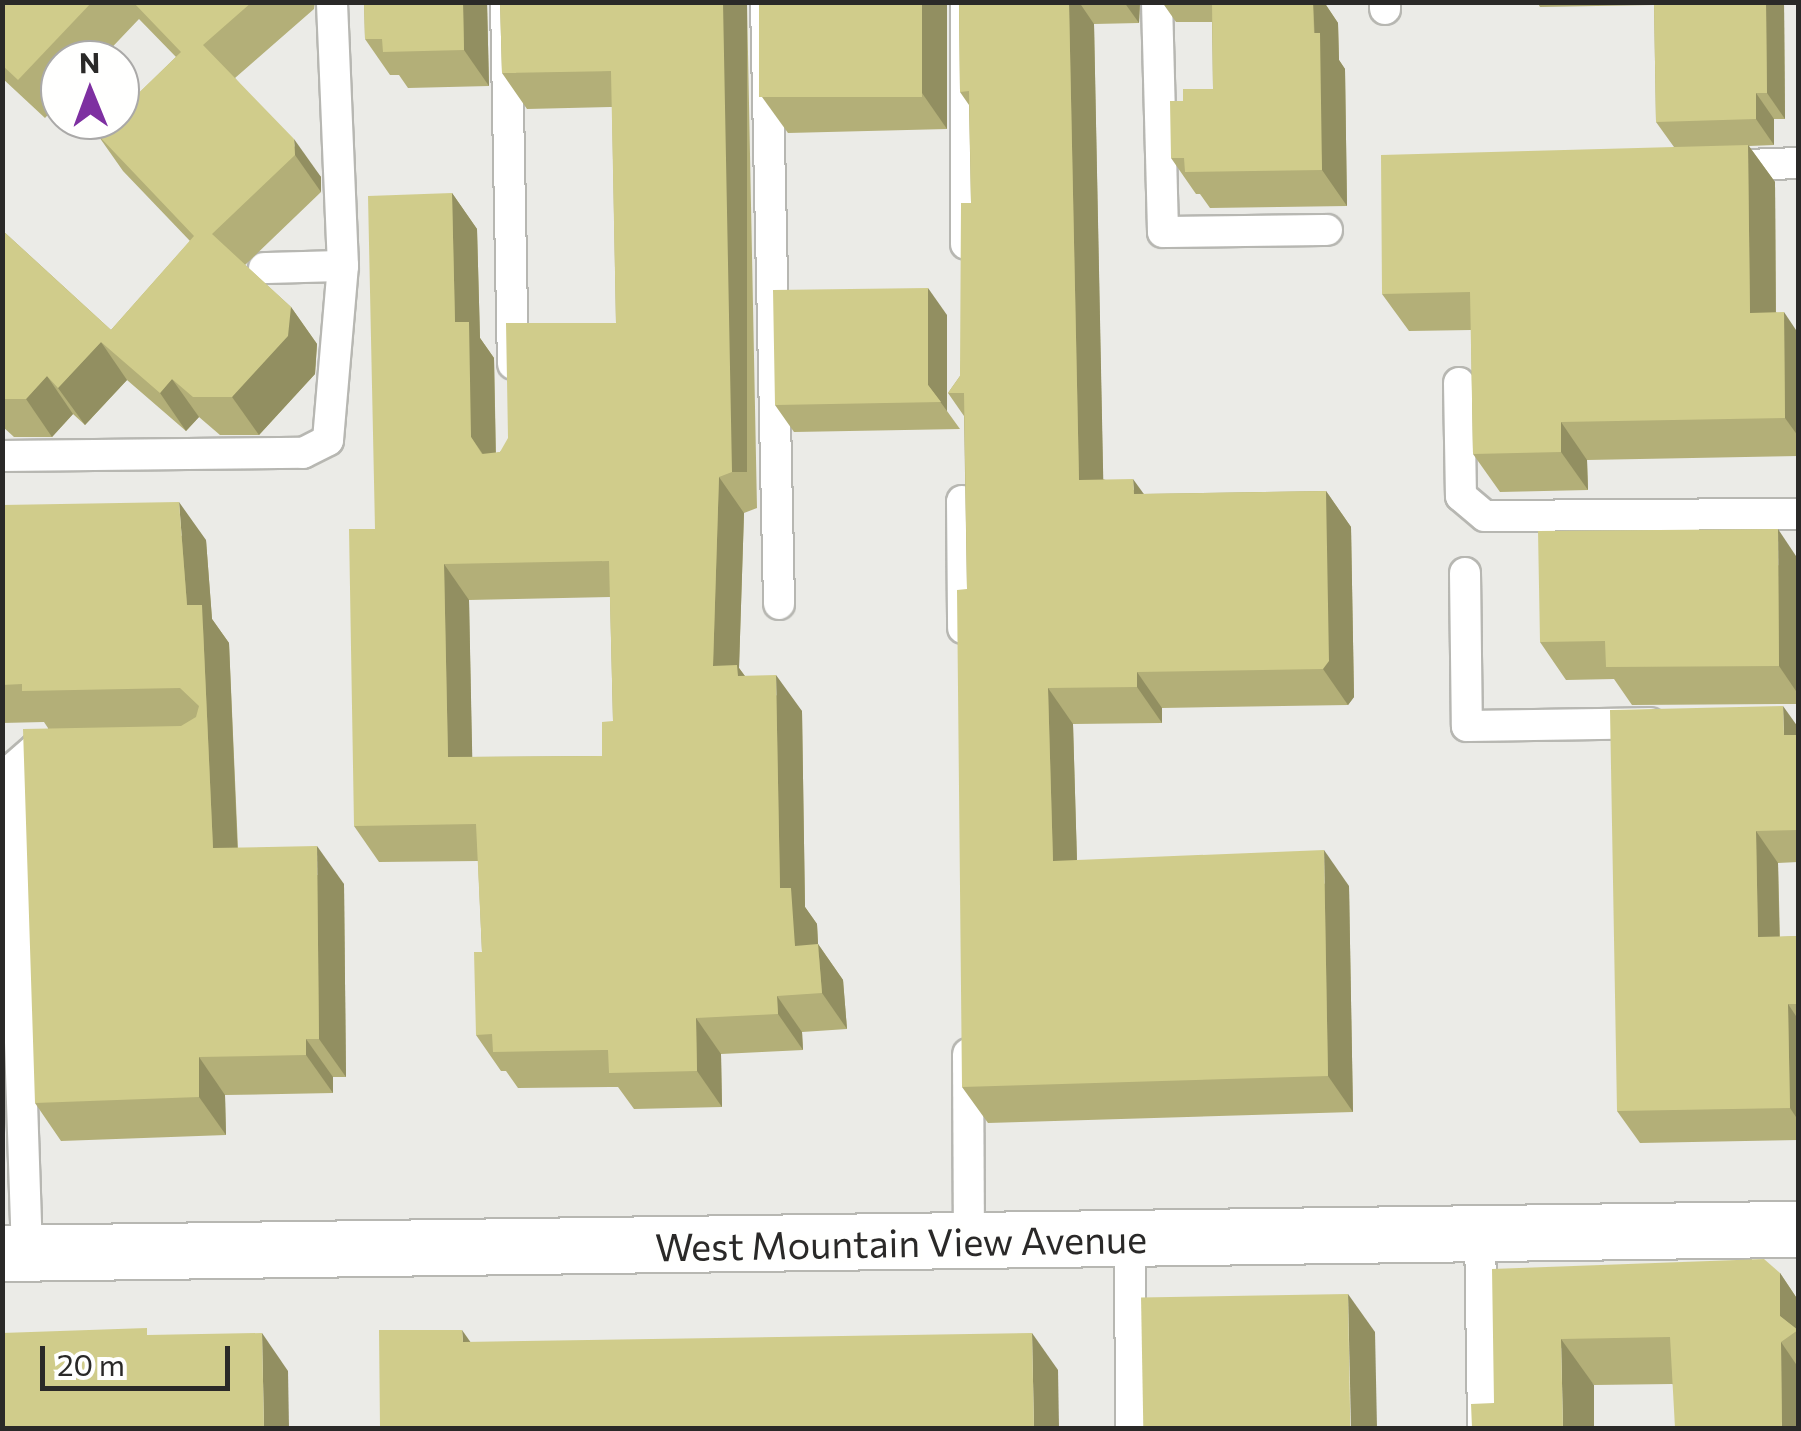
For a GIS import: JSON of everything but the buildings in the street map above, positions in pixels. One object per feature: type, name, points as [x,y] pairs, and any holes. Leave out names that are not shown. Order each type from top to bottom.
[{"type":"street","name":"West Mountain View Avenue","points":[[15,1253],[1798,1229]]},
{"type":"lane","points":[[2,456],[317,449],[332,426],[343,266],[332,2]]},
{"type":"lane","points":[[506,2],[514,394]]},
{"type":"lane","points":[[766,2],[779,604]]},
{"type":"lane","points":[[966,2],[966,276]]},
{"type":"lane","points":[[1157,2],[1164,232],[1326,230]]},
{"type":"lane","points":[[1682,167],[1798,164]]},
{"type":"lane","points":[[264,268],[343,266]]},
{"type":"lane","points":[[1459,384],[1461,496],[1485,516],[1798,514]]},
{"type":"lane","points":[[962,501],[964,659]]},
{"type":"lane","points":[[1465,573],[1466,726],[1681,723]]},
{"type":"lane","points":[[15,1253],[11,770],[36,748],[93,747]]},
{"type":"lane","points":[[968,1015],[968,1240]]},
{"type":"lane","points":[[1480,1232],[1483,1428]]},
{"type":"lane","points":[[1130,1238],[1131,1428]]}]
